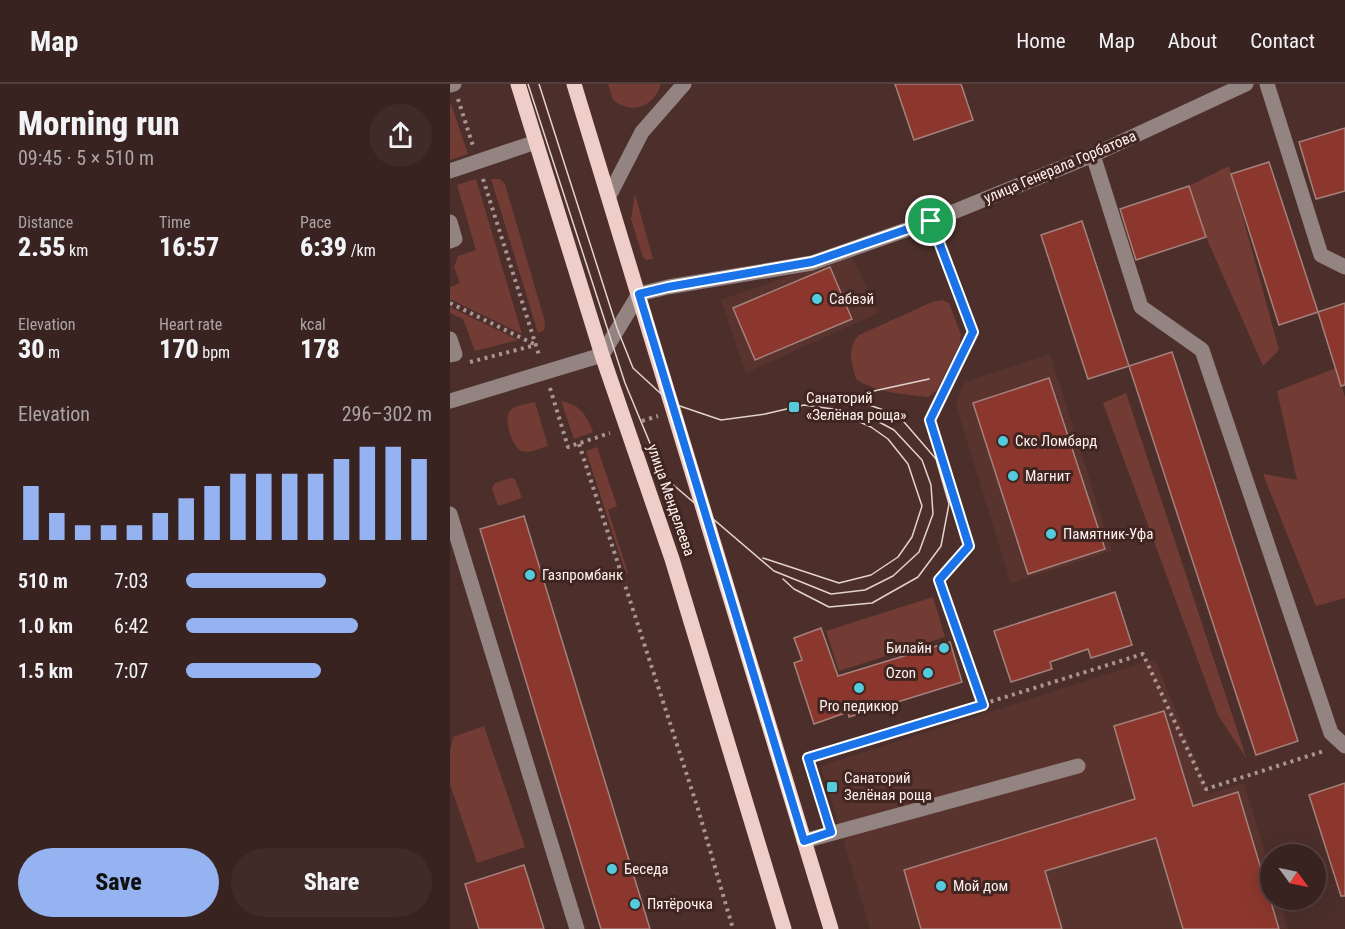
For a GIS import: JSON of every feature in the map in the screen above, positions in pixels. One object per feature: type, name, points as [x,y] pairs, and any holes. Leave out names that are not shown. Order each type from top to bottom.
[{"type":"main road","name":"улица Менделеева","points":[[518,84],[602,355],[672,559],[784,929]]},
{"type":"main road","name":"улица Менделеева","points":[[574,84],[831,929]]},
{"type":"street","points":[[609,196],[642,132],[684,84]]},
{"type":"street","name":"улица Генерала Горбатова","points":[[639,294],[812,262],[931,221],[1093,155],[1246,84]]},
{"type":"street","points":[[1267,84],[1321,255],[1345,267]]},
{"type":"street","points":[[450,171],[536,142]]},
{"type":"street","points":[[1093,155],[1141,307],[1202,350],[1331,733],[1345,745]]},
{"type":"street","points":[[450,222],[455,239],[450,241]]},
{"type":"street","points":[[450,400],[602,355],[639,294]]},
{"type":"street","points":[[450,339],[457,359]]},
{"type":"street","points":[[450,514],[577,929]]},
{"type":"street","points":[[804,841],[1078,766]]},
{"type":"path","points":[[452,84],[568,447],[645,419]]},
{"type":"path","points":[[931,221],[973,332],[930,420],[969,546],[939,580],[983,705]]},
{"type":"path","points":[[450,303],[536,345]]},
{"type":"path","points":[[457,359],[536,345]]},
{"type":"path","points":[[579,444],[698,809],[733,929]]},
{"type":"path","points":[[831,832],[808,758],[1143,654],[1206,789],[1345,745]]},
{"type":"shaded area","points":[[608,84],[661,84],[658,92],[648,103],[635,108],[620,105],[613,100]]},
{"type":"shaded area","points":[[450,101],[468,154],[450,160]]},
{"type":"shaded area","points":[[1229,166],[1279,350],[1263,366],[1206,237],[1189,186]]},
{"type":"shaded area","points":[[476,179],[522,334],[450,299],[450,287],[460,283],[454,267],[458,256],[476,250],[457,185]]},
{"type":"shaded area","points":[[491,179],[500,179],[505,184],[545,322],[544,330],[538,333]]},
{"type":"shaded area","points":[[635,194],[653,259],[646,260],[643,257],[631,219]]},
{"type":"shaded area","points":[[851,254],[878,313],[746,373],[721,300]]},
{"type":"shaded area","points":[[942,300],[949,303],[961,335],[960,343],[937,390],[928,397],[900,394],[872,387],[856,379],[851,351],[859,335],[932,302]]},
{"type":"shaded area","points":[[450,307],[518,340],[475,351],[463,319],[450,313]]},
{"type":"shaded area","points":[[1050,354],[1112,551],[1011,583],[956,405],[964,382]]},
{"type":"shaded area","points":[[1336,368],[1345,397],[1345,598],[1316,606],[1263,474],[1297,480],[1277,391]]},
{"type":"shaded area","points":[[1126,393],[1246,758],[1218,715],[1103,403]]},
{"type":"shaded area","points":[[561,401],[582,411],[593,432],[574,439]]},
{"type":"shaded area","points":[[535,402],[548,446],[524,452],[512,439],[508,427],[508,416],[514,408]]},
{"type":"shaded area","points":[[597,447],[617,506],[608,510],[628,573],[626,574],[586,451]]},
{"type":"shaded area","points":[[515,479],[522,498],[498,506],[492,488],[495,483]]},
{"type":"shaded area","points":[[933,597],[945,637],[839,671],[826,631]]},
{"type":"shaded area","points":[[1155,659],[1209,794],[1244,783],[1262,844],[1260,844],[1260,910],[1283,910],[1288,929],[870,929],[821,766]]},
{"type":"shaded area","points":[[484,726],[525,847],[477,863],[450,784],[450,752],[453,737]]},
{"type":"building","points":[[895,84],[961,84],[973,120],[914,140]]},
{"type":"building","points":[[1345,128],[1345,191],[1316,199],[1299,142]]},
{"type":"building","points":[[1269,162],[1318,312],[1279,325],[1231,174]]},
{"type":"building","points":[[1189,186],[1206,237],[1136,260],[1120,209]]},
{"type":"building","points":[[1082,221],[1129,366],[1088,379],[1041,235]]},
{"type":"building","points":[[830,267],[852,319],[755,360],[733,308]]},
{"type":"building","points":[[1345,303],[1345,385],[1341,386],[1318,312]]},
{"type":"building","points":[[1172,352],[1298,741],[1256,755],[1129,366]]},
{"type":"building","points":[[1049,378],[1105,549],[1028,574],[973,403]]},
{"type":"building","points":[[524,516],[650,929],[601,929],[480,529]]},
{"type":"building","points":[[1115,592],[1132,645],[1091,658],[1088,649],[1050,662],[1052,669],[1011,682],[994,631]]},
{"type":"building","points":[[821,628],[838,676],[950,642],[962,682],[849,717],[848,712],[814,724],[794,663],[802,660],[794,638]]},
{"type":"building","points":[[1164,711],[1193,806],[1238,792],[1260,866],[1260,910],[1273,910],[1279,929],[1183,929],[1156,838],[1045,871],[1062,929],[921,929],[904,870],[1135,799],[1114,726]]},
{"type":"building","points":[[1345,783],[1345,896],[1341,896],[1309,795]]},
{"type":"building","points":[[524,865],[544,929],[479,929],[465,884]]},
{"type":"tram line","points":[[528,84],[625,383],[664,477],[774,571],[831,594],[865,590],[893,576],[919,552],[933,514],[931,485],[922,460],[894,430],[862,413],[804,405],[765,414],[721,420],[671,403],[633,368],[617,328],[539,84]]},
{"type":"tram line","points":[[846,397],[929,379]]},
{"type":"tram line","points":[[783,579],[794,589],[829,607],[872,603],[918,577],[941,546],[949,504],[936,459],[898,415],[846,397],[815,403]]},
{"type":"tram line","points":[[763,558],[839,583],[871,575],[898,557],[912,537],[922,506],[908,464],[888,439],[871,427],[844,415]]},
{"type":"place","name":"Сабвэй","points":[[817,299]]},
{"type":"place","name":"Санаторий «Зелёная роща»","points":[[794,407]]},
{"type":"place","name":"Скс Ломбард","points":[[1003,441]]},
{"type":"place","name":"Магнит","points":[[1013,476]]},
{"type":"place","name":"Памятник-Уфа","points":[[1051,534]]},
{"type":"place","name":"Газпромбанк","points":[[530,575]]},
{"type":"place","name":"Билайн","points":[[944,648]]},
{"type":"place","name":"Ozon","points":[[928,673]]},
{"type":"place","name":"Pro педикюр","points":[[859,688]]},
{"type":"place","name":"Санаторий Зелёная роща","points":[[832,787]]},
{"type":"place","name":"Беседа","points":[[612,869]]},
{"type":"place","name":"Мой дом","points":[[941,886]]},
{"type":"place","name":"Пятёрочка","points":[[635,904]]},
{"type":"route","points":[[931,221],[973,332],[930,420],[969,546],[939,580],[983,705],[808,758],[831,832],[804,841],[639,294],[812,262],[931,221]]}]
